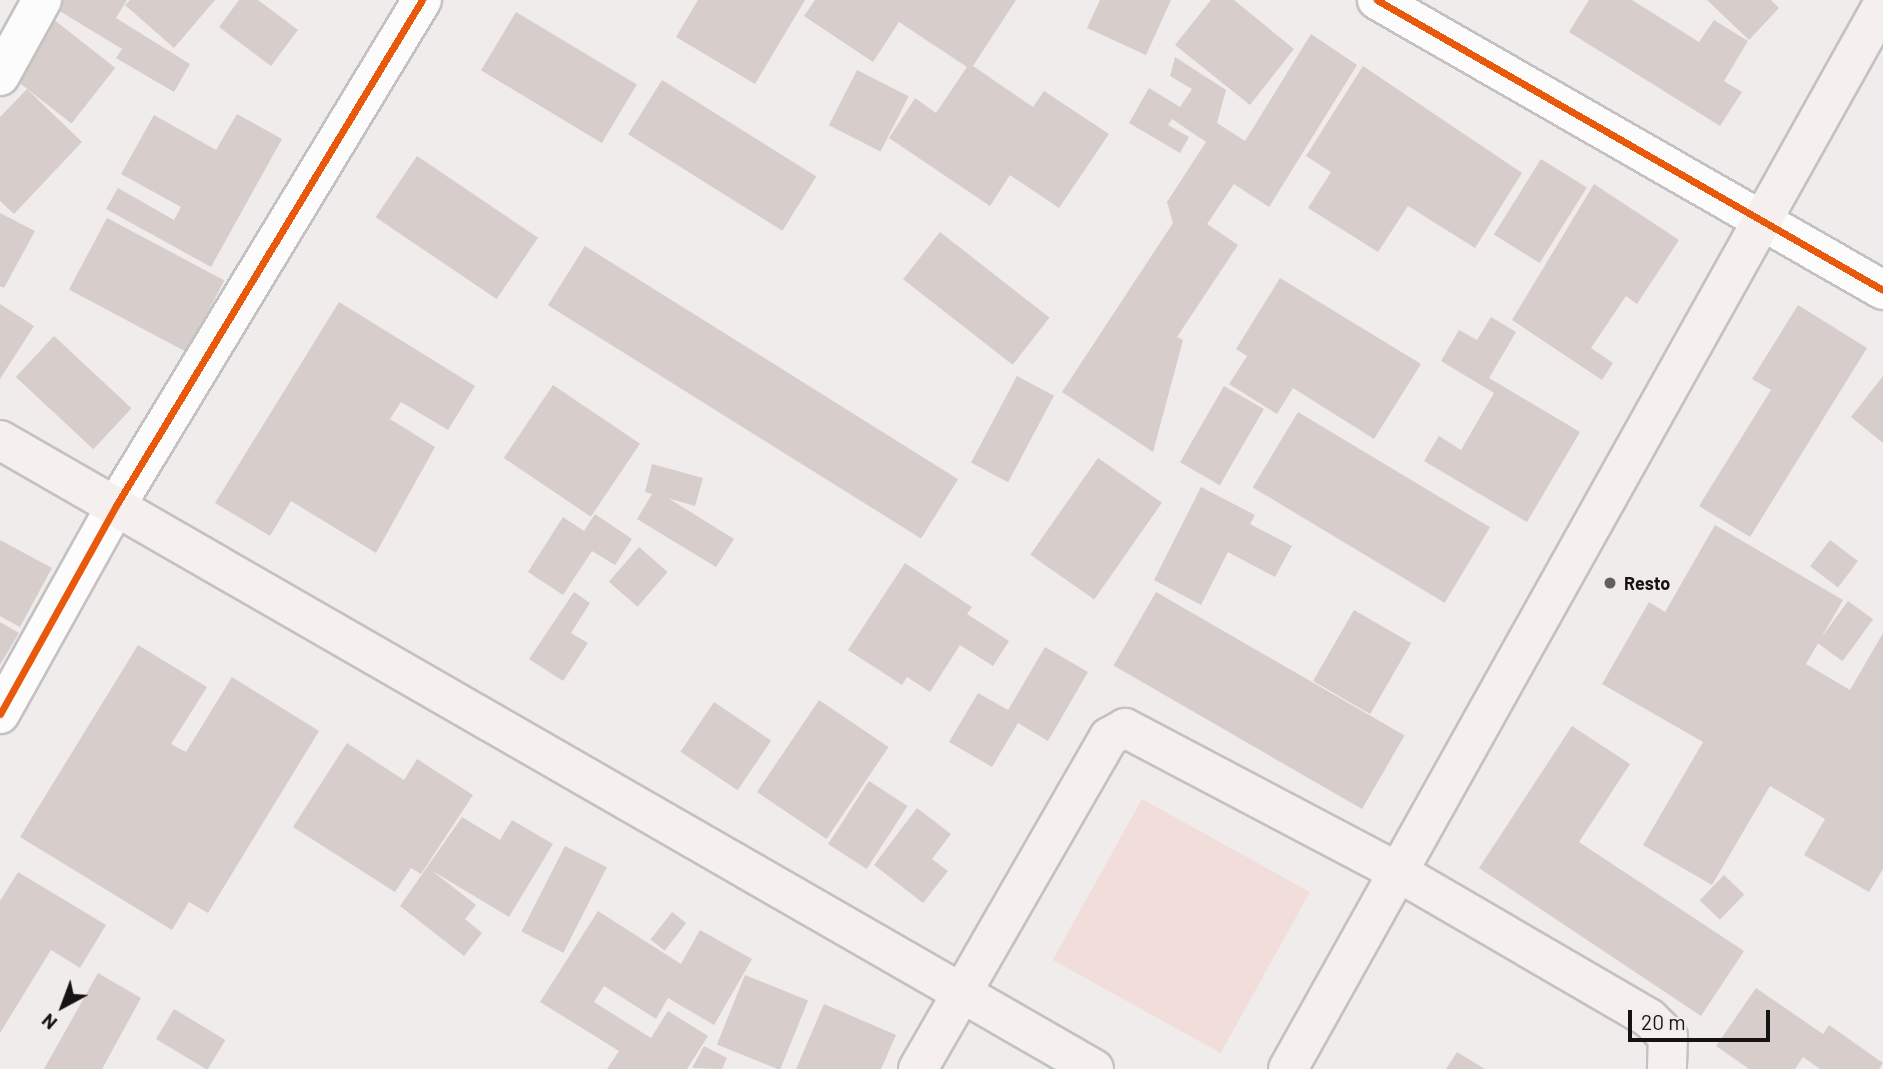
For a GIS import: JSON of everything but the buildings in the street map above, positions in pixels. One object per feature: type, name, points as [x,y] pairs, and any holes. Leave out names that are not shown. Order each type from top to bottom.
[{"type":"main road","points":[[1288,1069],[1883,4]]},
{"type":"main road","points":[[0,440],[117,504],[960,995],[1094,1069]]},
{"type":"main road","points":[[918,1069],[1119,729],[1133,730],[1398,872],[1649,1018],[1668,1037],[1667,1069]]},
{"type":"street","points":[[0,76],[42,0]]},
{"type":"street","points":[[0,714],[117,504],[422,0]]},
{"type":"street","points":[[1377,0],[1763,218],[1883,290]]},
{"type":"shaded area","points":[[1142,799],[1310,892],[1221,1053],[1053,960]]},
{"type":"cycle path","points":[[0,714],[117,504],[422,0]]},
{"type":"cycle path","points":[[1377,0],[1883,290]]},
{"type":"place","name":"Resto","points":[[1610,583]]}]
